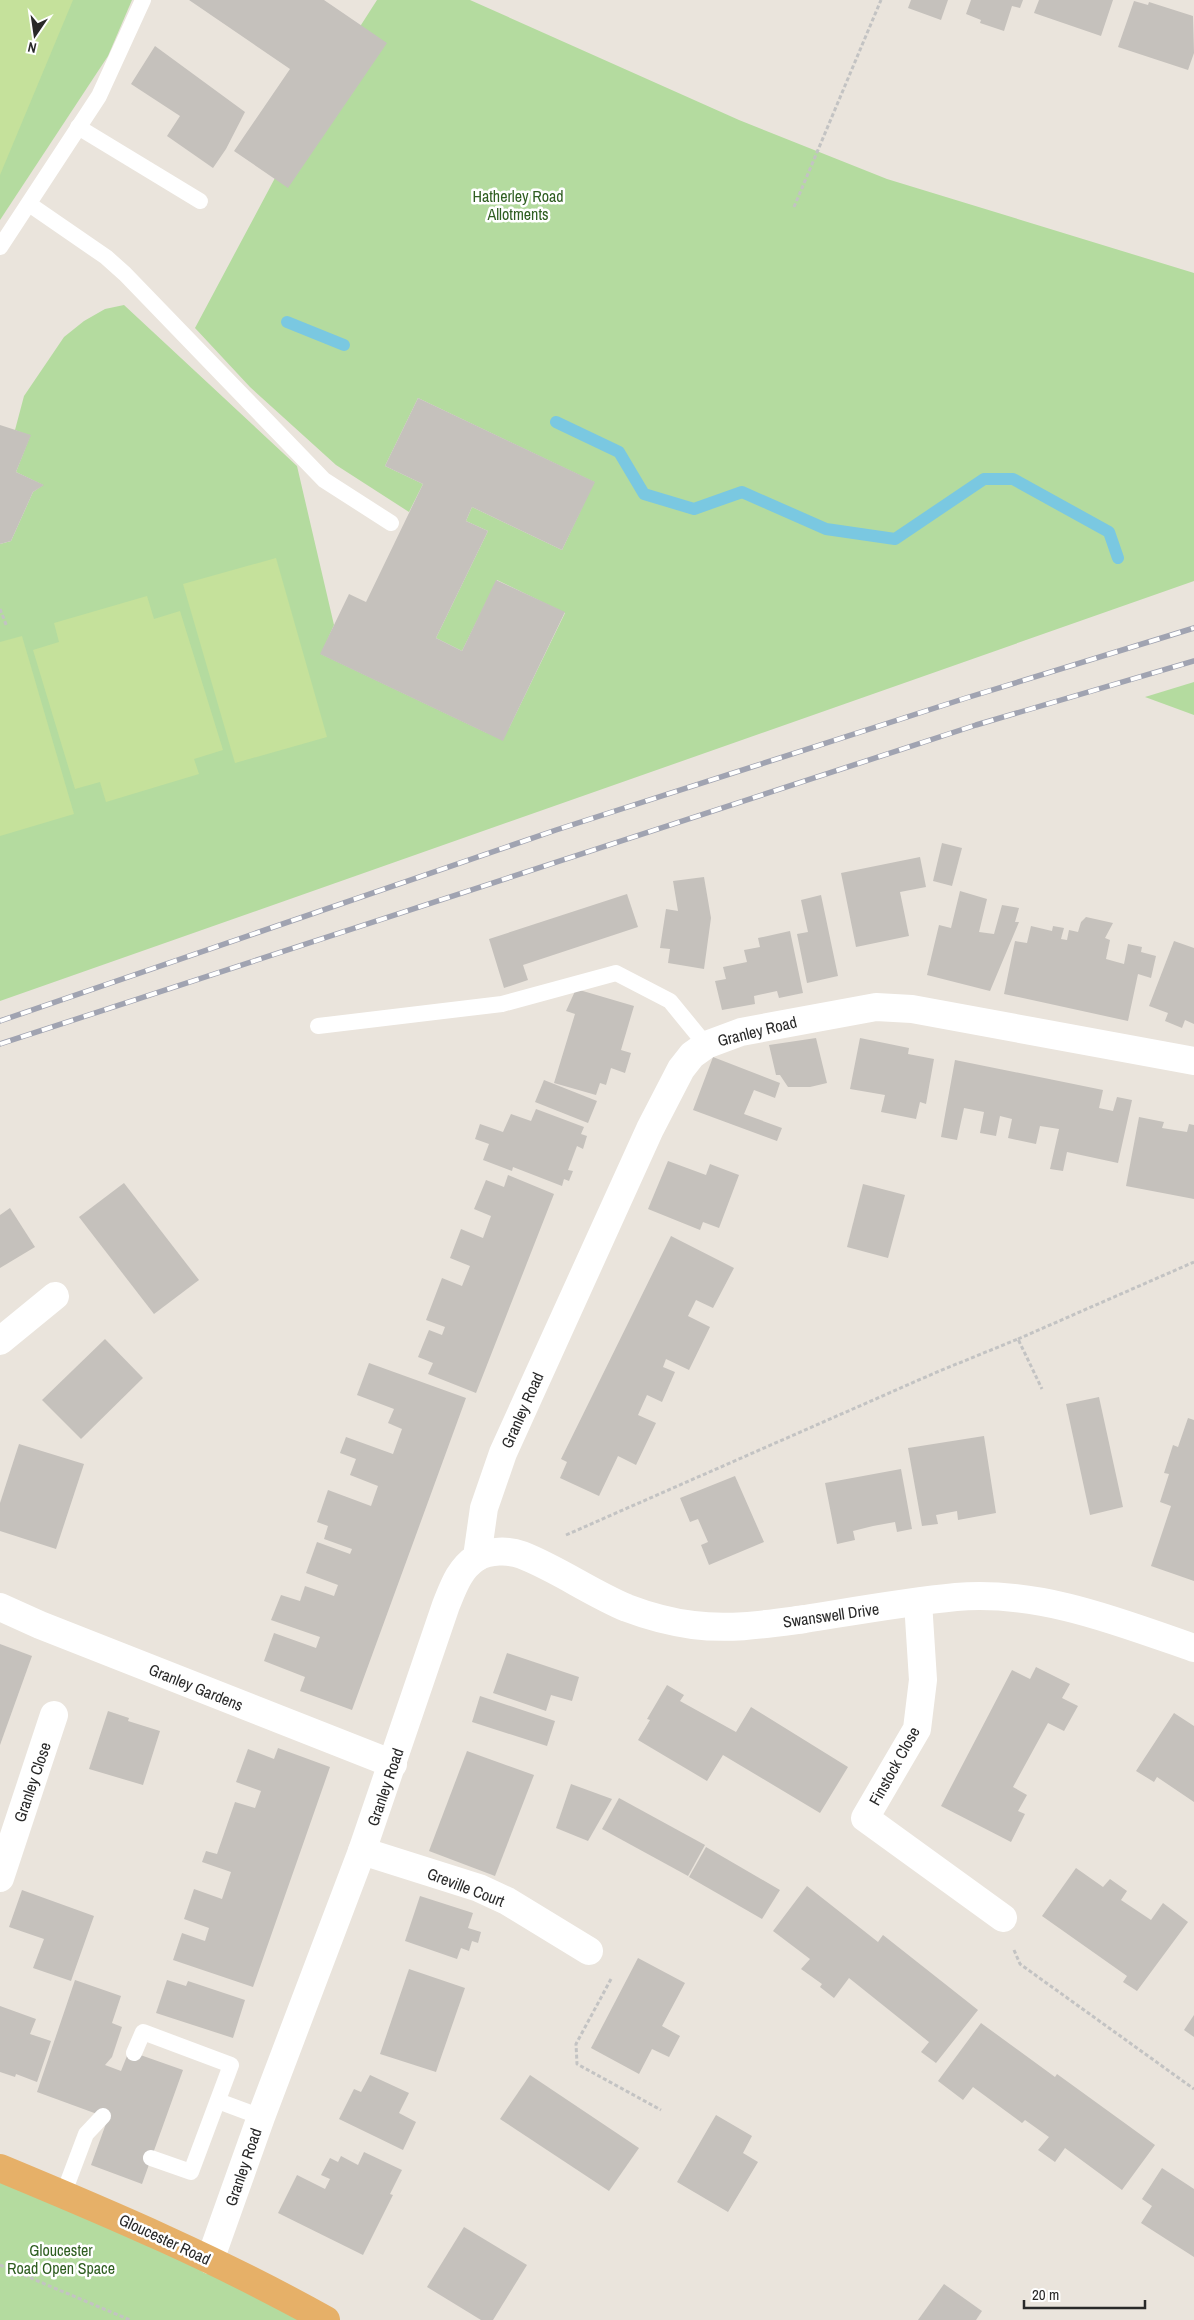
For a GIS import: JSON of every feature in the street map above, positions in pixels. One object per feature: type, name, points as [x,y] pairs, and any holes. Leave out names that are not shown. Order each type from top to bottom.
[{"type":"highway","name":"Gloucester Road","points":[[0,2168],[129,2222],[210,2260],[326,2320]]},
{"type":"street","name":"Granley Road","points":[[210,2260],[260,2117],[362,1851],[446,1605],[465,1567],[477,1557],[484,1508],[507,1444],[650,1129],[681,1068],[692,1055],[706,1044],[741,1032],[876,1006],[912,1009],[1194,1062]]},
{"type":"street","points":[[0,1341],[55,1296]]},
{"type":"street","name":"Swanswell Drive","points":[[477,1557],[503,1551],[522,1555],[627,1608],[663,1620],[692,1625],[722,1628],[752,1627],[918,1602],[967,1597],[1030,1599],[1062,1605],[1194,1648]]},
{"type":"street","name":"Finstock Close","points":[[918,1602],[923,1680],[917,1729],[865,1818],[1003,1918]]},
{"type":"street","name":"Granley Gardens","points":[[0,1607],[40,1625],[393,1764]]},
{"type":"street","name":"Granley Close","points":[[0,1878],[54,1715]]},
{"type":"street","name":"Greville Court","points":[[362,1851],[479,1888],[507,1901],[589,1951]]},
{"type":"lane","points":[[0,247],[99,96],[143,0]]},
{"type":"lane","points":[[78,128],[200,201]]},
{"type":"lane","points":[[29,204],[106,257],[125,274],[324,480],[391,524]]},
{"type":"lane","points":[[318,1026],[502,1004],[616,973],[670,1001],[706,1044]]},
{"type":"lane","points":[[134,2053],[143,2032],[231,2066],[191,2172],[152,2158]]},
{"type":"lane","points":[[218,2101],[260,2117]]},
{"type":"lane","points":[[63,2195],[103,2116]]},
{"type":"path","points":[[794,207],[881,0]]},
{"type":"path","points":[[0,609],[8,627]]},
{"type":"path","points":[[522,1555],[937,1372],[1018,1339],[1194,1262]]},
{"type":"path","points":[[1018,1339],[1042,1390]]},
{"type":"path","points":[[1003,1918],[1020,1964],[1194,2089]]},
{"type":"path","points":[[589,1951],[618,1966],[576,2044],[577,2064],[661,2110]]},
{"type":"path","points":[[0,2265],[130,2320]]},
{"type":"green space","points":[[0,0],[132,0],[108,56],[0,220]]},
{"type":"green space","points":[[0,0],[73,0],[0,175]]},
{"type":"green space","name":"Hatherley Road Allotments","points":[[377,0],[470,0],[739,120],[887,179],[1194,273],[1194,581],[0,1001],[0,544],[11,541],[33,492],[43,485],[16,472],[30,436],[15,430],[24,396],[64,337],[84,321],[105,309],[124,305],[297,466],[334,625],[321,654],[487,733],[509,728],[565,613],[497,580],[462,651],[436,638],[488,531],[466,521],[472,507],[562,550],[594,482],[418,398],[385,466],[423,484],[409,512],[336,465],[250,387],[195,328],[275,178]]},
{"type":"green space","points":[[276,558],[327,737],[235,763],[183,584]]},
{"type":"green space","points":[[147,596],[154,619],[180,611],[223,750],[194,759],[199,774],[106,802],[100,782],[75,789],[33,650],[59,642],[54,623]]},
{"type":"green space","points":[[22,636],[74,814],[0,836],[0,642]]},
{"type":"green space","points":[[1194,682],[1194,715],[1145,697]]},
{"type":"green space","name":"Gloucester Road Open Space","points":[[0,2169],[326,2320],[0,2320]]},
{"type":"building","points":[[189,0],[324,0],[387,43],[288,188],[234,151],[290,69]]},
{"type":"building","points":[[911,0],[948,0],[941,20],[908,8]]},
{"type":"building","points":[[971,0],[1023,0],[1020,8],[1012,6],[1004,31],[980,23],[981,20],[966,14]]},
{"type":"building","points":[[1039,0],[1113,0],[1101,36],[1034,13]]},
{"type":"building","points":[[1134,1],[1148,5],[1149,2],[1193,16],[1194,53],[1188,70],[1118,47]]},
{"type":"building","points":[[155,46],[245,112],[226,149],[213,168],[167,136],[180,116],[131,84]]},
{"type":"building","points":[[418,398],[595,482],[562,550],[472,507],[466,521],[488,531],[436,638],[462,651],[496,580],[565,612],[503,741],[320,654],[349,594],[366,602],[423,484],[385,466]]},
{"type":"building","points":[[0,425],[31,435],[16,472],[44,485],[33,492],[11,541],[0,544]]},
{"type":"building","points":[[942,843],[962,848],[952,886],[933,881]]},
{"type":"building","points":[[920,857],[926,887],[900,892],[909,936],[856,947],[841,873]]},
{"type":"building","points":[[704,877],[711,918],[704,969],[668,963],[670,949],[660,948],[666,909],[678,911],[673,881]]},
{"type":"building","points":[[960,891],[987,899],[979,932],[994,934],[1002,905],[1019,908],[1015,922],[1019,922],[990,991],[927,975],[939,925],[951,928]]},
{"type":"building","points":[[627,894],[638,927],[523,965],[528,980],[504,988],[489,939]]},
{"type":"building","points":[[821,895],[838,976],[807,983],[797,934],[808,932],[801,900]]},
{"type":"building","points":[[1086,917],[1113,923],[1105,938],[1110,940],[1106,959],[1124,964],[1128,944],[1142,947],[1141,952],[1156,956],[1151,978],[1138,974],[1128,1021],[1004,994],[1015,941],[1027,943],[1031,926],[1052,931],[1053,926],[1064,928],[1061,939],[1067,940],[1069,930],[1078,932],[1081,922]]},
{"type":"building","points":[[790,931],[803,993],[779,998],[777,991],[754,996],[755,1004],[722,1010],[715,981],[726,979],[723,967],[747,962],[744,950],[760,947],[758,938]]},
{"type":"building","points":[[1174,941],[1194,948],[1194,1024],[1185,1020],[1182,1028],[1165,1021],[1168,1013],[1149,1006]]},
{"type":"building","points":[[576,989],[634,1006],[621,1050],[631,1053],[625,1073],[611,1068],[606,1085],[600,1083],[596,1095],[554,1083],[575,1014],[566,1011]]},
{"type":"building","points":[[816,1038],[827,1083],[810,1087],[788,1087],[780,1075],[776,1075],[769,1045]]},
{"type":"building","points":[[860,1038],[909,1048],[908,1054],[934,1059],[926,1104],[920,1102],[916,1119],[881,1112],[885,1095],[850,1089]]},
{"type":"building","points":[[713,1057],[780,1083],[775,1098],[754,1090],[744,1114],[782,1128],[777,1141],[693,1110]]},
{"type":"building","points":[[955,1060],[1103,1090],[1099,1108],[1113,1111],[1117,1097],[1132,1100],[1118,1163],[1067,1152],[1063,1171],[1050,1169],[1059,1129],[1040,1126],[1036,1144],[1008,1138],[1012,1119],[1000,1116],[996,1136],[980,1133],[984,1112],[964,1108],[957,1140],[941,1137]]},
{"type":"building","points":[[544,1080],[597,1101],[588,1123],[535,1102]]},
{"type":"building","points":[[536,1109],[584,1127],[581,1134],[587,1136],[583,1149],[577,1146],[568,1170],[573,1171],[569,1181],[564,1179],[562,1186],[513,1167],[512,1171],[483,1160],[489,1144],[475,1139],[480,1124],[503,1132],[511,1114],[531,1121]]},
{"type":"building","points":[[1139,1117],[1164,1122],[1162,1128],[1187,1132],[1189,1124],[1194,1125],[1194,1199],[1126,1186]]},
{"type":"building","points":[[668,1161],[706,1175],[710,1164],[739,1175],[719,1228],[703,1222],[700,1230],[648,1209]]},
{"type":"building","points":[[508,1175],[554,1194],[476,1393],[428,1374],[433,1363],[418,1357],[429,1330],[442,1335],[445,1327],[426,1320],[442,1278],[462,1286],[470,1266],[450,1258],[461,1229],[483,1238],[491,1216],[474,1209],[486,1180],[504,1187]]},
{"type":"building","points":[[124,1183],[199,1280],[154,1314],[79,1217]]},
{"type":"building","points":[[863,1184],[905,1195],[888,1258],[847,1247]]},
{"type":"building","points":[[10,1208],[35,1247],[0,1268],[0,1215]]},
{"type":"building","points":[[671,1236],[734,1268],[713,1308],[696,1300],[688,1316],[710,1327],[689,1370],[666,1359],[663,1367],[675,1372],[662,1402],[647,1395],[638,1415],[656,1423],[636,1465],[618,1456],[599,1496],[560,1478],[567,1462],[561,1459]]},
{"type":"building","points":[[105,1339],[143,1378],[81,1439],[42,1400]]},
{"type":"building","points":[[369,1363],[466,1398],[352,1710],[300,1691],[305,1677],[264,1661],[274,1633],[316,1648],[320,1637],[271,1620],[281,1595],[300,1601],[305,1586],[334,1596],[338,1585],[306,1573],[317,1542],[350,1554],[352,1549],[324,1539],[328,1526],[317,1522],[328,1490],[371,1506],[378,1486],[350,1475],[356,1459],[340,1453],[346,1437],[393,1454],[402,1429],[388,1423],[394,1409],[357,1395]]},
{"type":"building","points":[[1099,1397],[1123,1507],[1090,1515],[1066,1404]]},
{"type":"building","points":[[1188,1418],[1194,1420],[1194,1581],[1151,1566],[1171,1506],[1160,1502],[1169,1474],[1164,1473],[1173,1445],[1178,1447]]},
{"type":"building","points":[[984,1436],[996,1513],[958,1520],[957,1511],[936,1515],[938,1524],[922,1526],[908,1448]]},
{"type":"building","points":[[19,1444],[84,1464],[56,1549],[0,1531],[0,1503]]},
{"type":"building","points":[[901,1469],[912,1529],[897,1532],[895,1522],[873,1526],[853,1531],[855,1540],[837,1544],[825,1483]]},
{"type":"building","points":[[735,1476],[764,1542],[709,1565],[701,1545],[708,1542],[698,1519],[690,1522],[680,1498]]},
{"type":"building","points":[[0,1644],[32,1656],[0,1745]]},
{"type":"building","points":[[507,1653],[579,1677],[572,1701],[551,1695],[546,1711],[493,1693]]},
{"type":"building","points":[[1036,1667],[1070,1684],[1062,1698],[1078,1706],[1064,1731],[1048,1723],[1013,1787],[1027,1795],[1018,1811],[1025,1814],[1011,1842],[941,1806],[1012,1670],[1030,1679]]},
{"type":"building","points":[[667,1685],[684,1695],[680,1701],[736,1732],[751,1707],[848,1767],[820,1813],[723,1755],[707,1781],[638,1740],[650,1720],[647,1719]]},
{"type":"building","points":[[480,1696],[555,1721],[547,1746],[472,1722]]},
{"type":"building","points":[[108,1711],[129,1718],[128,1721],[160,1731],[143,1785],[89,1769]]},
{"type":"building","points":[[1174,1713],[1194,1726],[1194,1802],[1157,1777],[1154,1782],[1136,1771]]},
{"type":"building","points":[[278,1748],[330,1767],[253,1987],[173,1960],[182,1933],[205,1941],[209,1928],[184,1919],[194,1889],[222,1899],[231,1872],[202,1862],[206,1851],[217,1854],[235,1802],[255,1808],[261,1791],[236,1782],[248,1749],[274,1759]]},
{"type":"building","points":[[467,1751],[534,1775],[495,1876],[429,1851]]},
{"type":"building","points":[[571,1784],[612,1799],[588,1841],[556,1828]]},
{"type":"building","points":[[619,1798],[705,1845],[688,1876],[602,1829]]},
{"type":"building","points":[[706,1847],[780,1890],[762,1919],[689,1877]]},
{"type":"building","points":[[1076,1868],[1103,1887],[1110,1879],[1127,1891],[1121,1900],[1151,1920],[1163,1903],[1188,1922],[1137,1991],[1123,1982],[1127,1976],[1042,1916]]},
{"type":"building","points":[[807,1886],[878,1942],[883,1935],[978,2010],[936,2063],[921,2052],[929,2042],[849,1978],[834,1998],[820,1987],[822,1984],[801,1969],[810,1959],[773,1931]]},
{"type":"building","points":[[22,1890],[94,1916],[71,1981],[33,1968],[44,1939],[9,1927]]},
{"type":"building","points":[[420,1896],[473,1913],[468,1928],[481,1932],[478,1943],[472,1941],[469,1951],[461,1948],[457,1959],[405,1941]]},
{"type":"building","points":[[638,1958],[685,1983],[662,2026],[680,2036],[669,2057],[652,2049],[639,2074],[591,2048]]},
{"type":"building","points":[[409,1969],[465,1988],[436,2072],[380,2054]]},
{"type":"building","points":[[75,1980],[121,1996],[112,2023],[122,2027],[112,2057],[105,2065],[121,2071],[129,2051],[183,2070],[142,2184],[91,2165],[108,2118],[37,2092]]},
{"type":"building","points":[[167,1980],[186,1986],[188,1981],[245,2000],[233,2038],[156,2013]]},
{"type":"building","points":[[0,2006],[36,2019],[30,2034],[51,2041],[37,2082],[16,2074],[15,2077],[0,2072]]},
{"type":"building","points":[[1194,2015],[1194,2037],[1184,2030]]},
{"type":"building","points":[[981,2023],[1055,2077],[1057,2074],[1155,2145],[1122,2190],[1065,2148],[1055,2162],[1038,2150],[1049,2137],[1025,2120],[1022,2123],[973,2087],[963,2100],[938,2081]]},
{"type":"building","points":[[370,2075],[409,2093],[399,2113],[416,2122],[403,2150],[339,2119],[354,2089],[361,2092]]},
{"type":"building","points":[[530,2075],[639,2148],[609,2191],[500,2119]]},
{"type":"building","points":[[716,2115],[752,2136],[743,2153],[758,2162],[728,2212],[677,2182]]},
{"type":"building","points":[[364,2152],[402,2170],[390,2194],[393,2195],[363,2255],[278,2213],[297,2175],[325,2189],[330,2179],[321,2175],[330,2158],[338,2162],[341,2156],[358,2165]]},
{"type":"building","points":[[1162,2168],[1194,2189],[1194,2257],[1141,2223],[1152,2206],[1142,2199]]},
{"type":"building","points":[[464,2227],[527,2265],[493,2320],[481,2320],[427,2287]]},
{"type":"building","points":[[944,2284],[982,2311],[976,2320],[918,2320]]},
{"type":"waterway","points":[[287,322],[344,345]]},
{"type":"waterway","points":[[556,422],[619,452],[644,494],[694,509],[742,492],[826,529],[895,539],[984,479],[1013,479],[1109,532],[1118,558]]},
{"type":"railway","points":[[0,1021],[556,830],[966,698],[1194,628]]},
{"type":"railway","points":[[0,1044],[976,725],[1194,661]]}]
